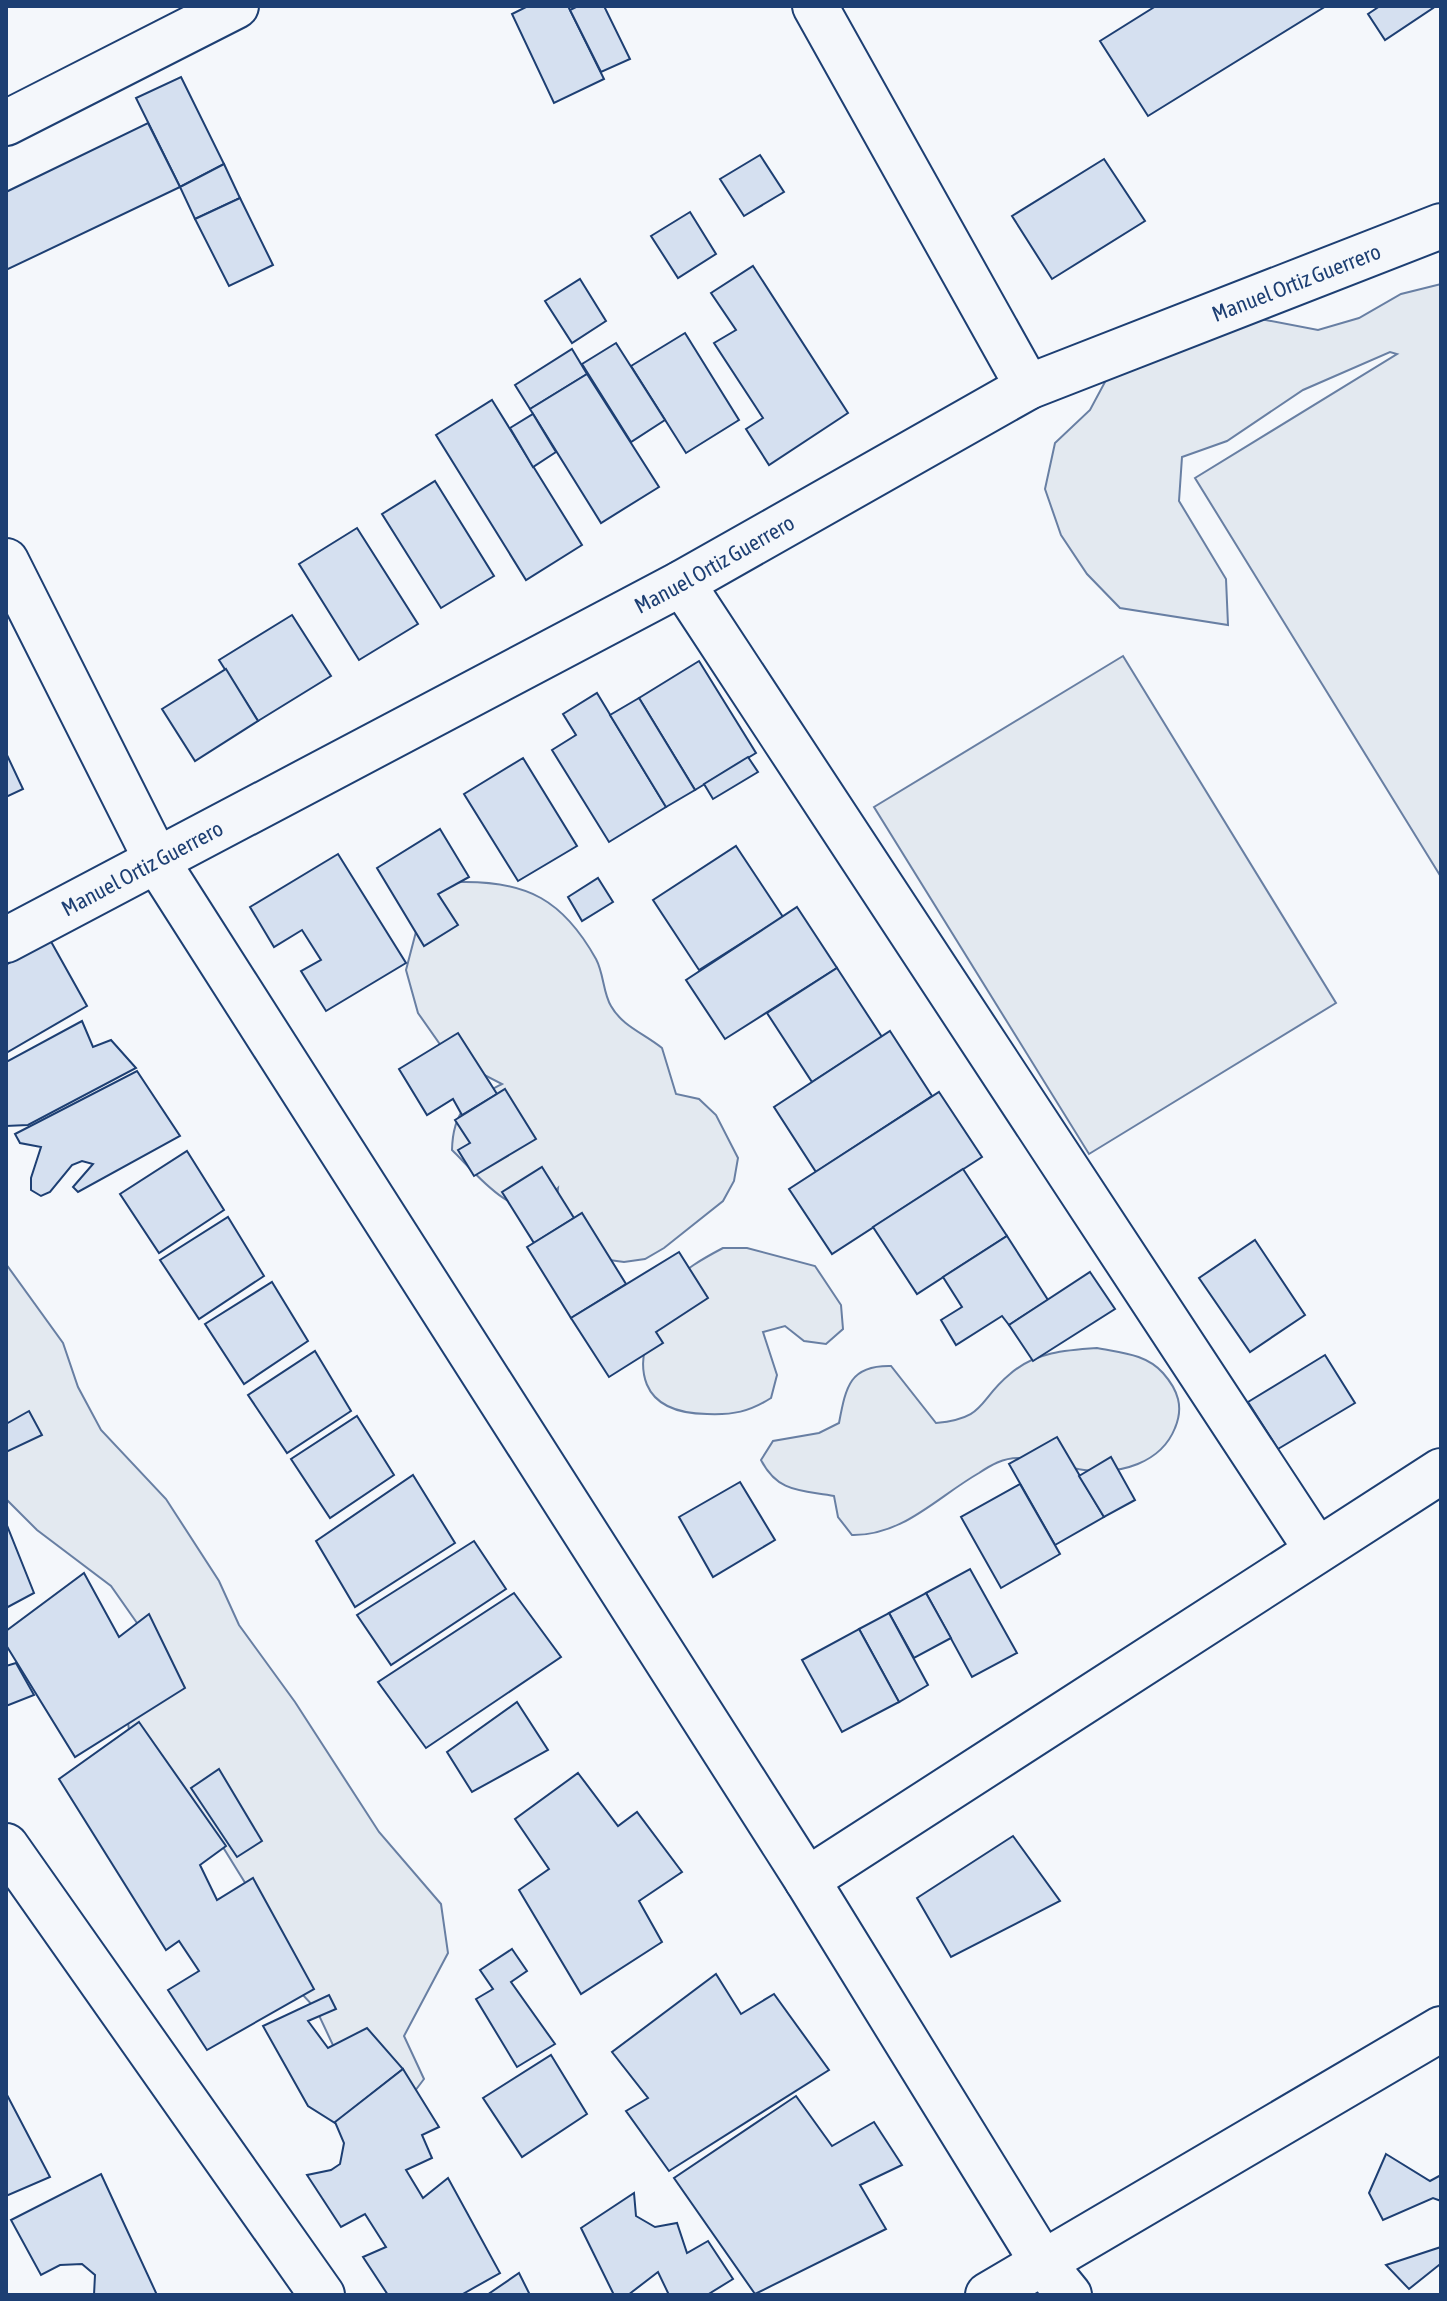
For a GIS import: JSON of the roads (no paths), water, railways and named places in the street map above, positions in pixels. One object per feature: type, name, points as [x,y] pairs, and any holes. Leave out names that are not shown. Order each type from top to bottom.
[{"type":"street","points":[[6,123],[236,6]]},
{"type":"street","points":[[815,6],[1028,387]]},
{"type":"street","name":"Manuel Ortiz Guerrero","points":[[6,940],[158,863],[682,583],[1028,387],[1441,226]]},
{"type":"street","points":[[6,561],[158,863],[807,1880],[1056,2279]]},
{"type":"street","points":[[682,583],[1317,1550]]},
{"type":"street","points":[[807,1880],[1441,1471]]},
{"type":"street","points":[[6,1846],[322,2295]]},
{"type":"street","points":[[988,2295],[1056,2279],[1441,2029]]}]
